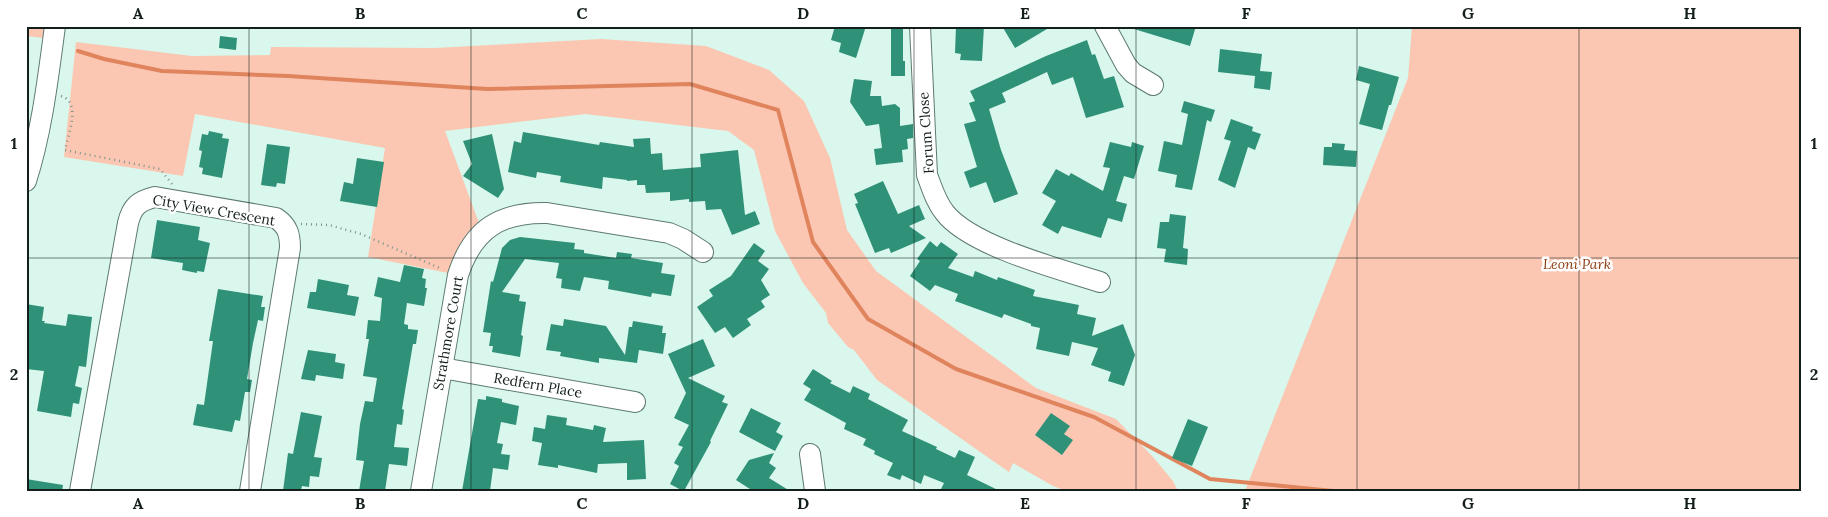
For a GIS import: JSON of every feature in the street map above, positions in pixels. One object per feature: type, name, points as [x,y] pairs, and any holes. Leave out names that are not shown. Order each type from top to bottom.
[{"type":"street","points":[[26,181],[35,149],[56,26]]},
{"type":"street","name":"Forum Close","points":[[920,26],[927,175],[934,195],[945,213],[961,229],[984,241],[1100,282]]},
{"type":"street","points":[[1105,26],[1126,65],[1134,73],[1153,85]]},
{"type":"street","name":"City View Crescent","points":[[80,491],[128,223],[135,204],[154,197],[276,218],[284,223],[289,231],[290,248],[250,491]]},
{"type":"street","name":"Strathmore Court","points":[[421,491],[458,275],[463,260],[472,244],[481,234],[497,222],[527,213],[547,213],[669,233],[683,239],[703,252]]},
{"type":"street","name":"Redfern Place","points":[[442,368],[634,402]]},
{"type":"street","points":[[810,454],[815,491]]},
{"type":"path","points":[[45,92],[66,98],[74,110],[65,150],[160,169],[175,187]]},
{"type":"path","points":[[284,223],[329,225],[361,234],[458,275]]},
{"type":"green space","points":[[26,26],[55,26],[53,39],[26,36]]},
{"type":"green space","name":"Leoni Park","points":[[1412,26],[1802,26],[1802,491],[1245,491],[1408,78]]},
{"type":"green space","points":[[601,39],[706,46],[769,70],[804,101],[830,158],[847,230],[876,271],[1036,388],[1116,419],[1153,457],[1173,481],[1178,491],[1067,491],[1053,486],[1013,463],[1009,472],[877,380],[854,350],[848,347],[828,323],[826,313],[803,283],[775,231],[754,150],[728,131],[585,114],[445,131],[479,223],[448,273],[368,257],[385,148],[195,114],[183,176],[64,157],[76,42],[192,56],[270,55],[271,47],[434,48]]},
{"type":"building","points":[[835,26],[866,26],[856,58],[839,52],[841,43],[831,40]]},
{"type":"building","points":[[891,26],[903,26],[905,76],[891,76]]},
{"type":"building","points":[[956,26],[984,26],[982,61],[960,60],[961,54],[955,53]]},
{"type":"building","points":[[1002,26],[1052,26],[1015,48]]},
{"type":"building","points":[[1135,26],[1196,26],[1190,46],[1134,29]]},
{"type":"building","points":[[220,36],[237,38],[236,50],[219,48]]},
{"type":"building","points":[[1087,40],[1092,55],[1095,54],[1104,79],[1114,76],[1124,107],[1086,118],[1073,77],[1052,85],[1047,72],[1002,93],[1006,102],[989,109],[1001,150],[1018,194],[994,203],[986,182],[970,188],[964,172],[977,167],[964,124],[976,121],[969,103],[975,101],[970,91],[1046,56]]},
{"type":"building","points":[[1220,49],[1262,54],[1260,71],[1272,72],[1270,90],[1254,88],[1255,76],[1218,72]]},
{"type":"building","points":[[1359,66],[1399,77],[1382,130],[1359,124],[1370,84],[1356,80]]},
{"type":"building","points":[[854,79],[872,81],[870,96],[881,96],[882,106],[895,104],[900,108],[900,126],[913,124],[913,138],[907,139],[908,149],[902,150],[903,162],[876,165],[874,149],[882,148],[879,124],[866,126],[850,102]]},
{"type":"building","points":[[1184,101],[1215,110],[1211,122],[1207,120],[1192,190],[1175,187],[1177,175],[1158,171],[1164,141],[1182,145],[1188,114],[1181,112]]},
{"type":"building","points":[[1231,119],[1253,127],[1252,131],[1261,134],[1255,150],[1248,147],[1235,188],[1218,180],[1231,141],[1224,139]]},
{"type":"building","points":[[209,131],[223,134],[222,138],[229,139],[222,178],[202,174],[203,168],[199,167],[202,151],[199,150],[202,134],[208,135]]},
{"type":"building","points":[[523,132],[599,145],[600,142],[634,147],[633,139],[650,138],[651,154],[662,153],[663,170],[701,167],[700,154],[738,150],[745,215],[755,211],[760,224],[732,235],[721,209],[706,210],[705,201],[689,202],[689,199],[670,201],[670,192],[646,193],[645,185],[637,185],[637,180],[627,181],[603,177],[602,189],[560,182],[561,176],[537,172],[536,178],[508,172],[514,141],[521,143]]},
{"type":"building","points":[[492,134],[504,189],[498,198],[463,176],[472,164],[463,141]]},
{"type":"building","points":[[1110,142],[1131,147],[1132,142],[1144,146],[1134,179],[1124,176],[1116,201],[1127,204],[1122,222],[1108,218],[1101,238],[1062,226],[1058,234],[1042,225],[1056,201],[1042,193],[1056,169],[1069,176],[1071,173],[1103,191],[1110,168],[1103,167]]},
{"type":"building","points":[[1332,143],[1345,144],[1344,150],[1357,151],[1356,167],[1323,165],[1324,147],[1332,147]]},
{"type":"building","points":[[267,144],[290,147],[285,184],[277,183],[276,187],[261,185]]},
{"type":"building","points":[[357,158],[384,162],[377,207],[340,201],[344,182],[353,184]]},
{"type":"building","points":[[883,181],[898,214],[919,205],[925,219],[909,226],[926,238],[891,253],[889,248],[875,253],[855,204],[858,203],[854,194]]},
{"type":"building","points":[[1170,214],[1186,216],[1183,248],[1188,249],[1187,265],[1164,262],[1166,249],[1157,248],[1160,222],[1169,222]]},
{"type":"building","points":[[157,220],[200,227],[198,240],[210,243],[204,272],[197,271],[197,273],[182,270],[183,263],[151,258]]},
{"type":"building","points":[[520,237],[575,243],[574,249],[584,250],[584,253],[616,258],[617,252],[632,254],[631,258],[663,263],[661,273],[675,275],[671,296],[652,293],[651,297],[608,289],[609,281],[584,277],[580,291],[561,288],[562,279],[556,278],[559,263],[525,259],[502,292],[520,295],[519,301],[526,302],[520,357],[492,352],[493,346],[489,346],[491,333],[483,332],[491,281],[493,282],[502,248],[510,240]]},
{"type":"building","points":[[930,241],[937,247],[941,242],[958,254],[948,268],[973,277],[975,271],[997,280],[998,277],[1035,290],[1033,296],[1079,305],[1077,314],[1096,318],[1092,336],[1123,324],[1135,355],[1124,386],[1108,381],[1111,372],[1091,365],[1098,348],[1072,342],[1069,356],[1036,349],[1040,328],[1004,314],[1002,318],[955,301],[958,294],[935,285],[930,291],[910,276],[920,261],[917,259]]},
{"type":"building","points":[[754,243],[765,251],[758,261],[769,269],[761,280],[770,295],[761,301],[765,307],[747,319],[751,325],[733,338],[725,327],[715,333],[697,307],[713,296],[709,290],[731,276]]},
{"type":"building","points":[[404,265],[424,269],[422,278],[426,279],[425,288],[427,288],[424,306],[407,303],[404,324],[408,325],[408,329],[418,330],[416,344],[413,344],[405,391],[402,425],[397,424],[394,447],[409,448],[407,466],[389,464],[385,491],[359,491],[364,461],[356,460],[360,424],[365,401],[373,402],[377,378],[363,376],[369,339],[366,339],[368,320],[380,321],[382,298],[374,296],[378,277],[400,282]]},
{"type":"building","points":[[318,279],[349,285],[347,295],[359,297],[355,316],[307,308],[310,292],[316,292]]},
{"type":"building","points":[[218,289],[263,296],[261,307],[265,307],[263,321],[258,320],[253,343],[247,379],[252,380],[250,392],[245,392],[240,421],[235,420],[232,432],[193,425],[197,404],[204,405],[213,341],[209,341]]},
{"type":"building","points":[[26,304],[44,307],[42,321],[45,321],[44,323],[66,326],[68,314],[92,317],[86,367],[79,366],[75,386],[82,388],[79,404],[73,403],[71,417],[37,411],[44,371],[26,369]]},
{"type":"building","points":[[564,319],[606,326],[625,355],[629,327],[632,327],[633,321],[663,326],[662,333],[666,333],[663,354],[639,350],[637,363],[599,358],[599,363],[560,356],[561,352],[546,350],[551,324],[563,326]]},
{"type":"building","points":[[703,339],[715,366],[688,378],[725,396],[722,402],[728,404],[711,442],[683,491],[670,484],[679,466],[674,463],[683,447],[678,445],[689,425],[674,418],[686,393],[668,354]]},
{"type":"building","points":[[308,350],[336,354],[335,362],[345,364],[343,379],[316,375],[315,381],[301,379]]},
{"type":"building","points":[[813,369],[832,381],[830,383],[850,393],[853,386],[870,394],[868,399],[908,420],[902,431],[937,447],[936,449],[955,458],[959,450],[975,457],[967,475],[1000,491],[940,491],[944,483],[924,475],[921,484],[902,475],[900,480],[887,475],[893,463],[874,454],[875,451],[863,445],[866,439],[844,429],[846,423],[804,400],[811,389],[803,384]]},
{"type":"building","points":[[486,396],[502,399],[502,402],[519,406],[516,425],[501,422],[497,443],[503,444],[501,454],[510,455],[508,470],[493,468],[490,491],[462,491],[478,399],[486,400]]},
{"type":"building","points":[[751,408],[781,423],[776,432],[783,436],[775,451],[739,432]]},
{"type":"building","points":[[301,412],[322,416],[314,457],[322,458],[319,477],[310,476],[309,487],[302,486],[301,491],[283,491],[288,453],[293,454]]},
{"type":"building","points":[[1051,413],[1070,426],[1064,434],[1073,440],[1062,455],[1035,435]]},
{"type":"building","points":[[547,415],[567,418],[566,425],[593,430],[594,425],[606,428],[603,442],[644,440],[646,479],[627,480],[627,463],[598,464],[597,473],[558,465],[558,468],[538,465],[542,443],[532,441],[534,427],[545,429]]},
{"type":"building","points":[[1188,419],[1208,427],[1192,466],[1172,458]]},
{"type":"building","points":[[774,453],[769,463],[776,468],[769,478],[790,491],[753,491],[736,480],[749,460]]},
{"type":"building","points":[[26,479],[63,485],[62,491],[26,491]]},
{"type":"waterway","points":[[78,51],[104,59],[162,71],[288,76],[487,89],[690,84],[778,110],[813,242],[868,319],[956,369],[1094,417],[1210,479],[1333,491]]}]
